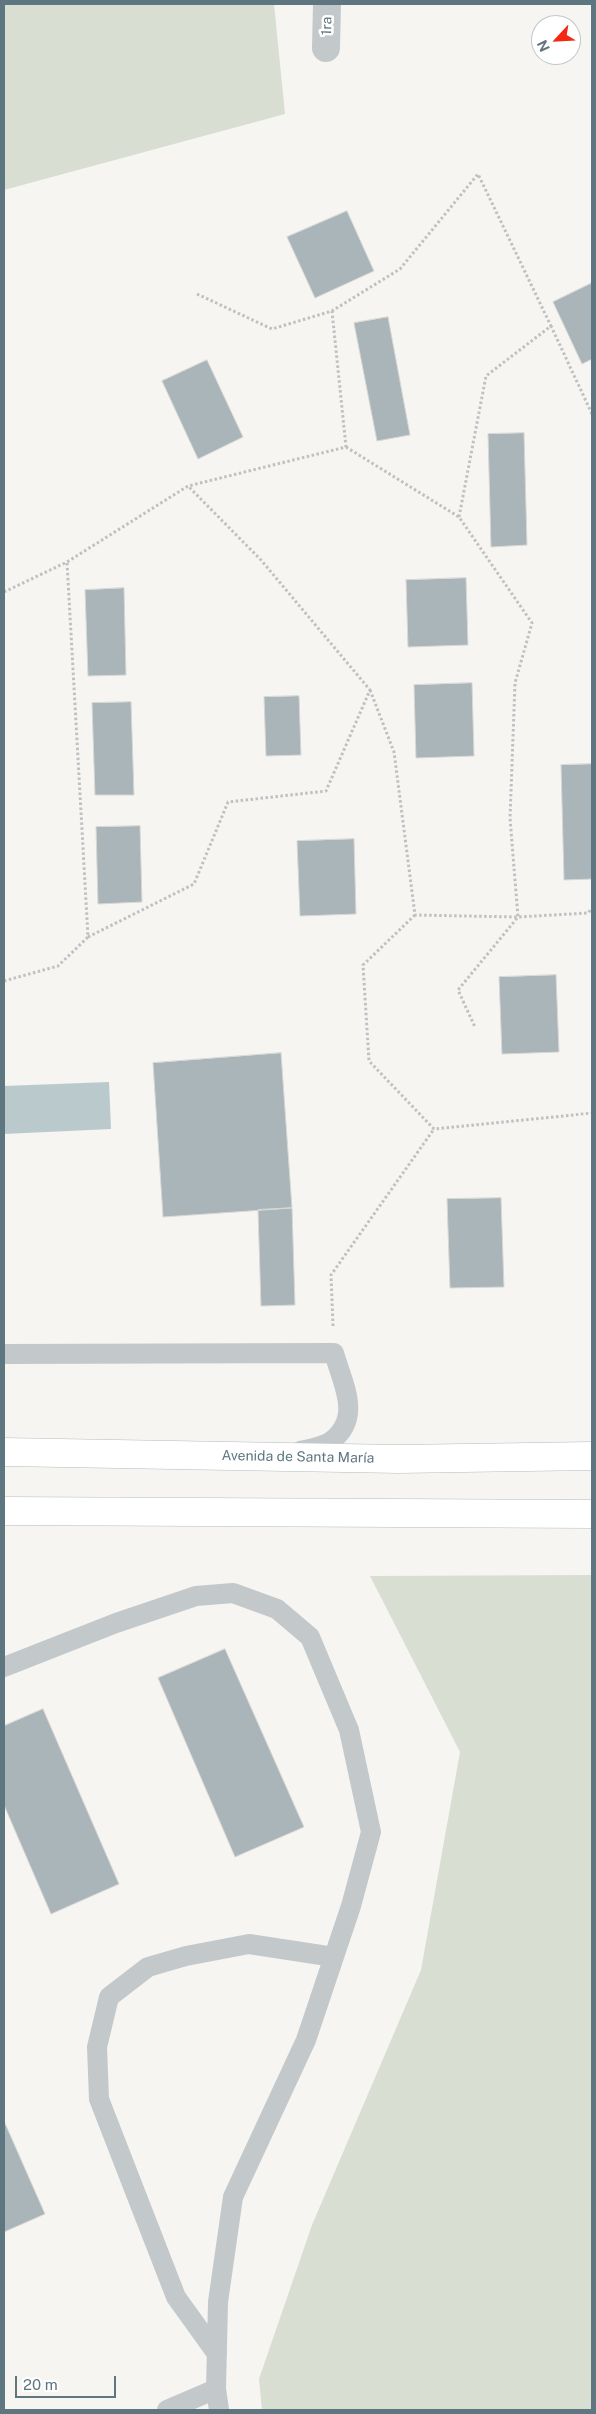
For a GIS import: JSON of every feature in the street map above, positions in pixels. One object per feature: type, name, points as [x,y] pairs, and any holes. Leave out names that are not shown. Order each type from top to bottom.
[{"type":"street","name":"1ra","points":[[326,48],[327,4]]},
{"type":"street","name":"Avenida de Santa María","points":[[4,1452],[399,1459],[592,1456]]},
{"type":"street","points":[[4,1511],[592,1514]]},
{"type":"lane","points":[[4,1354],[334,1353],[349,1407],[346,1425],[329,1443],[284,1456]]},
{"type":"lane","points":[[4,1667],[116,1623],[196,1596],[233,1593],[277,1609],[310,1637],[349,1730],[371,1832],[351,1906],[306,2040],[233,2197],[218,2302],[216,2389],[219,2410]]},
{"type":"lane","points":[[217,2354],[176,2297],[99,2100],[97,2047],[109,1997],[148,1967],[186,1956],[249,1944],[334,1957]]},
{"type":"lane","points":[[166,2410],[216,2389]]},
{"type":"path","points":[[197,294],[272,329],[332,311],[400,269],[478,174],[592,414]]},
{"type":"path","points":[[332,311],[346,446]]},
{"type":"path","points":[[459,517],[486,376],[551,326]]},
{"type":"path","points":[[4,592],[67,562],[188,486],[346,446],[459,517],[532,624],[515,683],[510,818],[518,917],[458,990],[475,1027]]},
{"type":"path","points":[[188,486],[261,560],[370,690],[394,752],[415,915]]},
{"type":"path","points":[[67,562],[88,937]]},
{"type":"path","points":[[4,981],[58,966],[88,937],[194,884],[228,802],[326,791],[370,690]]},
{"type":"path","points":[[434,1129],[369,1061],[363,965],[415,915],[518,917],[590,913],[592,908]]},
{"type":"path","points":[[334,1353],[331,1275],[434,1129],[592,1114]]},
{"type":"shaded area","points":[[4,4],[274,4],[285,114],[4,190]]},
{"type":"shaded area","points":[[109,1082],[111,1129],[4,1134],[4,1086]]},
{"type":"shaded area","points":[[592,1575],[592,2410],[262,2410],[259,2379],[312,2225],[421,1970],[460,1752],[370,1576]]},
{"type":"building","points":[[347,211],[374,271],[315,298],[287,237]]},
{"type":"building","points":[[592,283],[592,359],[582,364],[553,302]]},
{"type":"building","points":[[388,317],[410,435],[377,441],[354,323]]},
{"type":"building","points":[[207,360],[243,437],[198,459],[162,381]]},
{"type":"building","points":[[524,433],[527,545],[491,547],[488,434]]},
{"type":"building","points":[[466,578],[468,645],[408,647],[406,580]]},
{"type":"building","points":[[124,588],[126,675],[88,676],[85,590]]},
{"type":"building","points":[[472,683],[474,756],[416,758],[414,685]]},
{"type":"building","points":[[299,696],[301,755],[266,756],[264,697]]},
{"type":"building","points":[[131,702],[134,795],[95,795],[92,703]]},
{"type":"building","points":[[592,764],[592,879],[564,880],[561,765]]},
{"type":"building","points":[[140,826],[142,902],[98,904],[96,827]]},
{"type":"building","points":[[354,839],[356,914],[300,916],[297,841]]},
{"type":"building","points":[[556,975],[559,1052],[502,1054],[499,977]]},
{"type":"building","points":[[281,1053],[292,1208],[163,1217],[153,1063]]},
{"type":"building","points":[[501,1198],[504,1287],[450,1288],[447,1199]]},
{"type":"building","points":[[292,1208],[295,1305],[261,1306],[258,1210]]},
{"type":"building","points":[[225,1649],[304,1827],[235,1857],[158,1678]]},
{"type":"building","points":[[43,1709],[119,1884],[51,1914],[4,1805],[4,1726]]},
{"type":"building","points":[[4,2121],[45,2214],[4,2232]]}]
